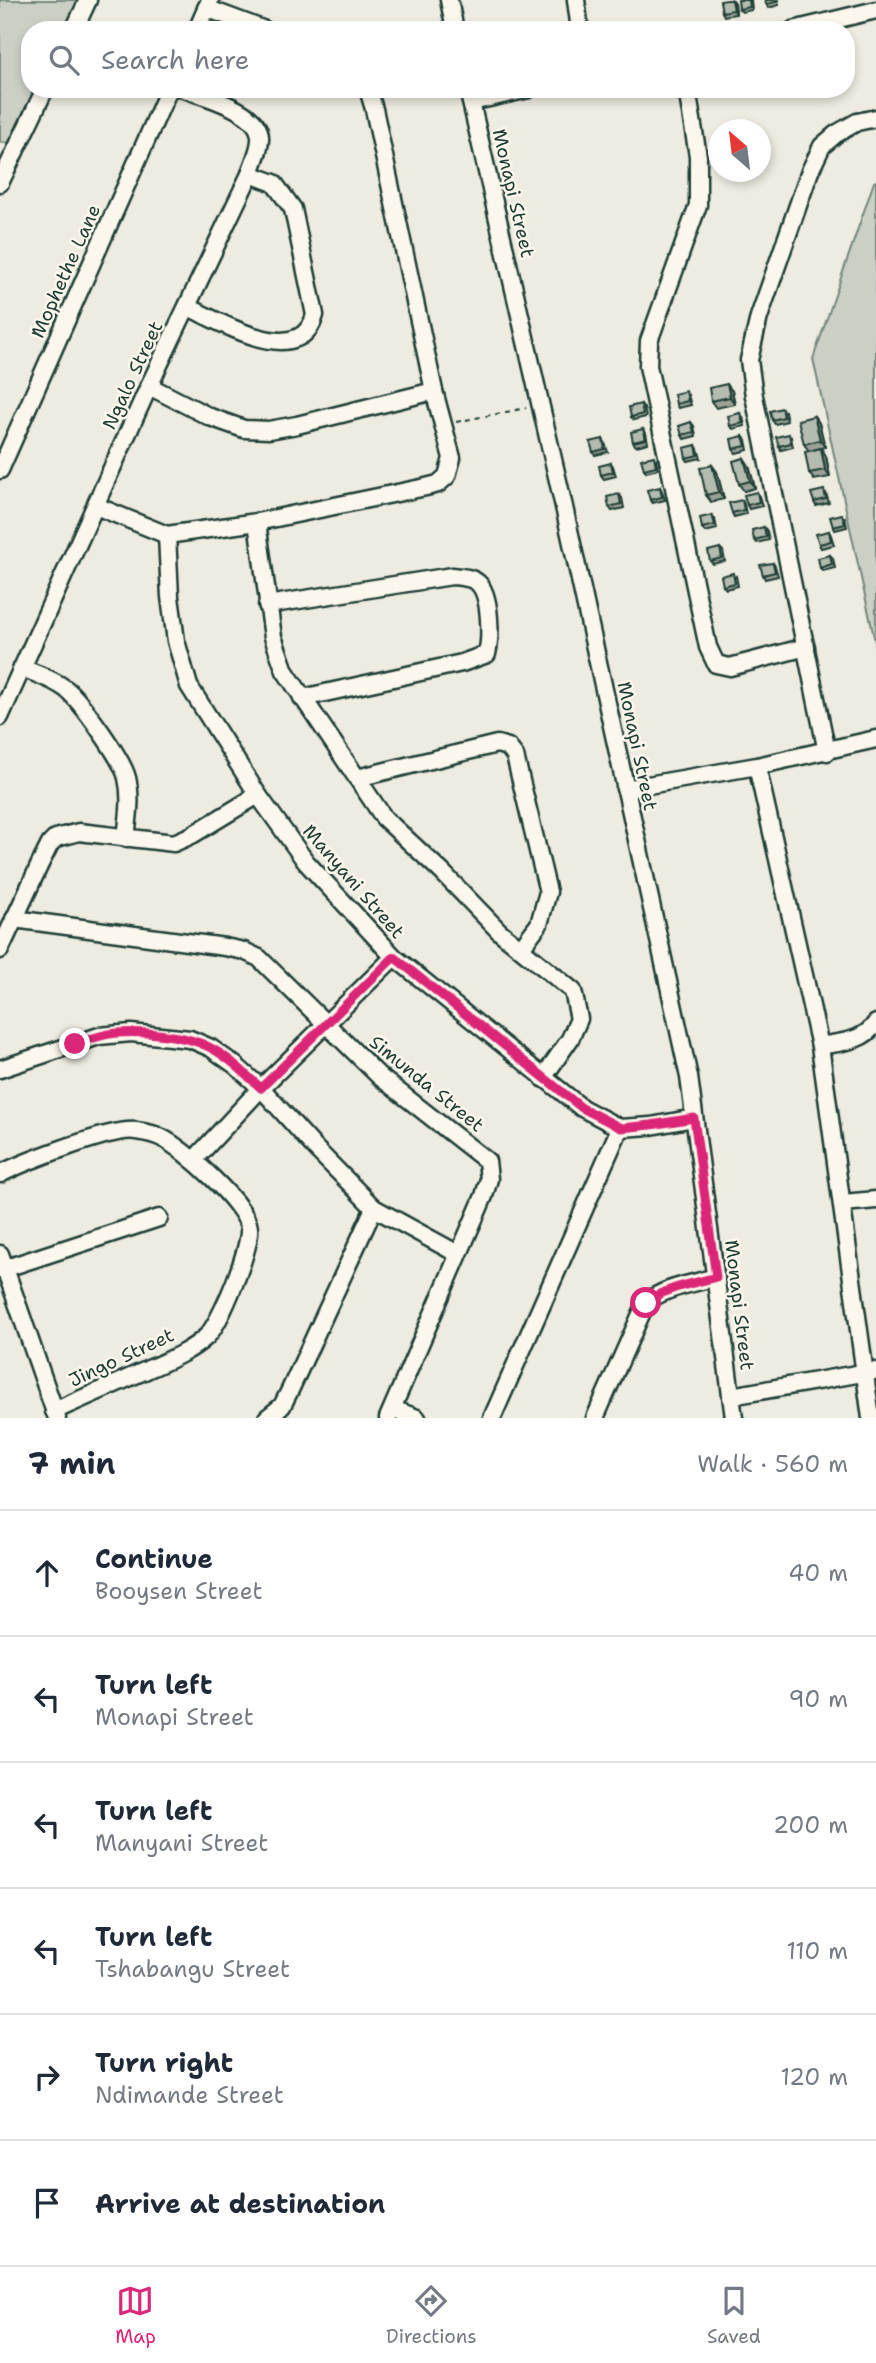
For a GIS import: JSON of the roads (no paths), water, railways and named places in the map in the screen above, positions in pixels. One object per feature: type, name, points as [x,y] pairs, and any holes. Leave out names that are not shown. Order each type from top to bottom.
[{"type":"street","points":[[78,21],[88,0]]},
{"type":"street","points":[[449,0],[453,21]]},
{"type":"street","points":[[576,0],[579,21]]},
{"type":"street","points":[[201,21],[208,4],[245,21]]},
{"type":"street","points":[[830,21],[876,10]]},
{"type":"street","points":[[0,183],[41,98]]},
{"type":"street","name":"Mophethe Lane","points":[[0,470],[165,98]]},
{"type":"street","name":"Ngalo Street","points":[[0,716],[149,386],[250,174],[260,137],[253,119],[206,98]]},
{"type":"street","points":[[96,506],[167,536],[257,522],[438,484],[447,476],[452,458],[434,391],[370,98]]},
{"type":"street","name":"Monapi Street","points":[[470,98],[541,405],[689,1077],[734,1418]]},
{"type":"street","points":[[688,98],[698,156],[698,205],[649,341],[648,366],[671,480],[708,647],[716,664],[730,667],[806,647]]},
{"type":"street","points":[[827,751],[754,396],[749,360],[759,317],[810,171],[822,146],[857,122],[876,118]]},
{"type":"street","points":[[188,307],[264,341],[301,336],[312,326],[315,315],[293,209],[274,183],[250,174]]},
{"type":"street","points":[[149,386],[210,418],[244,429],[269,430],[434,391]]},
{"type":"street","points":[[257,522],[273,637],[285,671],[302,698],[384,818],[442,872],[500,932],[573,991],[579,1019],[570,1039],[543,1078]]},
{"type":"street","name":"Manyani Street","points":[[167,536],[170,597],[176,641],[189,686],[258,795],[306,862],[394,957],[582,1108],[621,1128]]},
{"type":"street","points":[[267,605],[452,576],[468,578],[479,584],[485,594],[491,641],[487,654],[462,663],[302,698]]},
{"type":"street","points":[[22,667],[56,682],[70,692],[114,749],[127,775],[129,789],[126,838]]},
{"type":"street","points":[[625,789],[757,766],[876,739]]},
{"type":"street","points":[[357,778],[497,744],[508,747],[515,755],[548,892],[539,924],[521,948]]},
{"type":"street","points":[[757,766],[820,1046],[871,1371],[871,1418]]},
{"type":"street","points":[[0,950],[44,854],[56,838],[79,832],[174,843],[258,795]]},
{"type":"street","name":"Simunda Street","points":[[15,919],[244,951],[259,958],[380,1077],[487,1161],[489,1179],[391,1413]]},
{"type":"street","points":[[194,1160],[261,1088],[394,957]]},
{"type":"street","points":[[820,1046],[856,1040],[868,1034],[876,1023]]},
{"type":"street","points":[[0,1069],[99,1036],[117,1033],[190,1039],[211,1048],[261,1088],[374,1208],[458,1254]]},
{"type":"street","points":[[492,1418],[621,1128],[694,1118]]},
{"type":"street","name":"Jingo Street","points":[[0,1174],[20,1164],[124,1130],[161,1137],[194,1160],[239,1206],[250,1229],[232,1291],[213,1329],[197,1344],[173,1358],[55,1414],[2,1264]]},
{"type":"street","points":[[843,1203],[876,1200]]},
{"type":"street","points":[[267,1418],[282,1406],[374,1208]]},
{"type":"street","points":[[2,1264],[159,1218]]},
{"type":"street","points":[[595,1418],[646,1303],[667,1290],[716,1277]]},
{"type":"street","points":[[731,1396],[871,1371]]},
{"type":"street","points":[[391,1413],[417,1418]]}]
